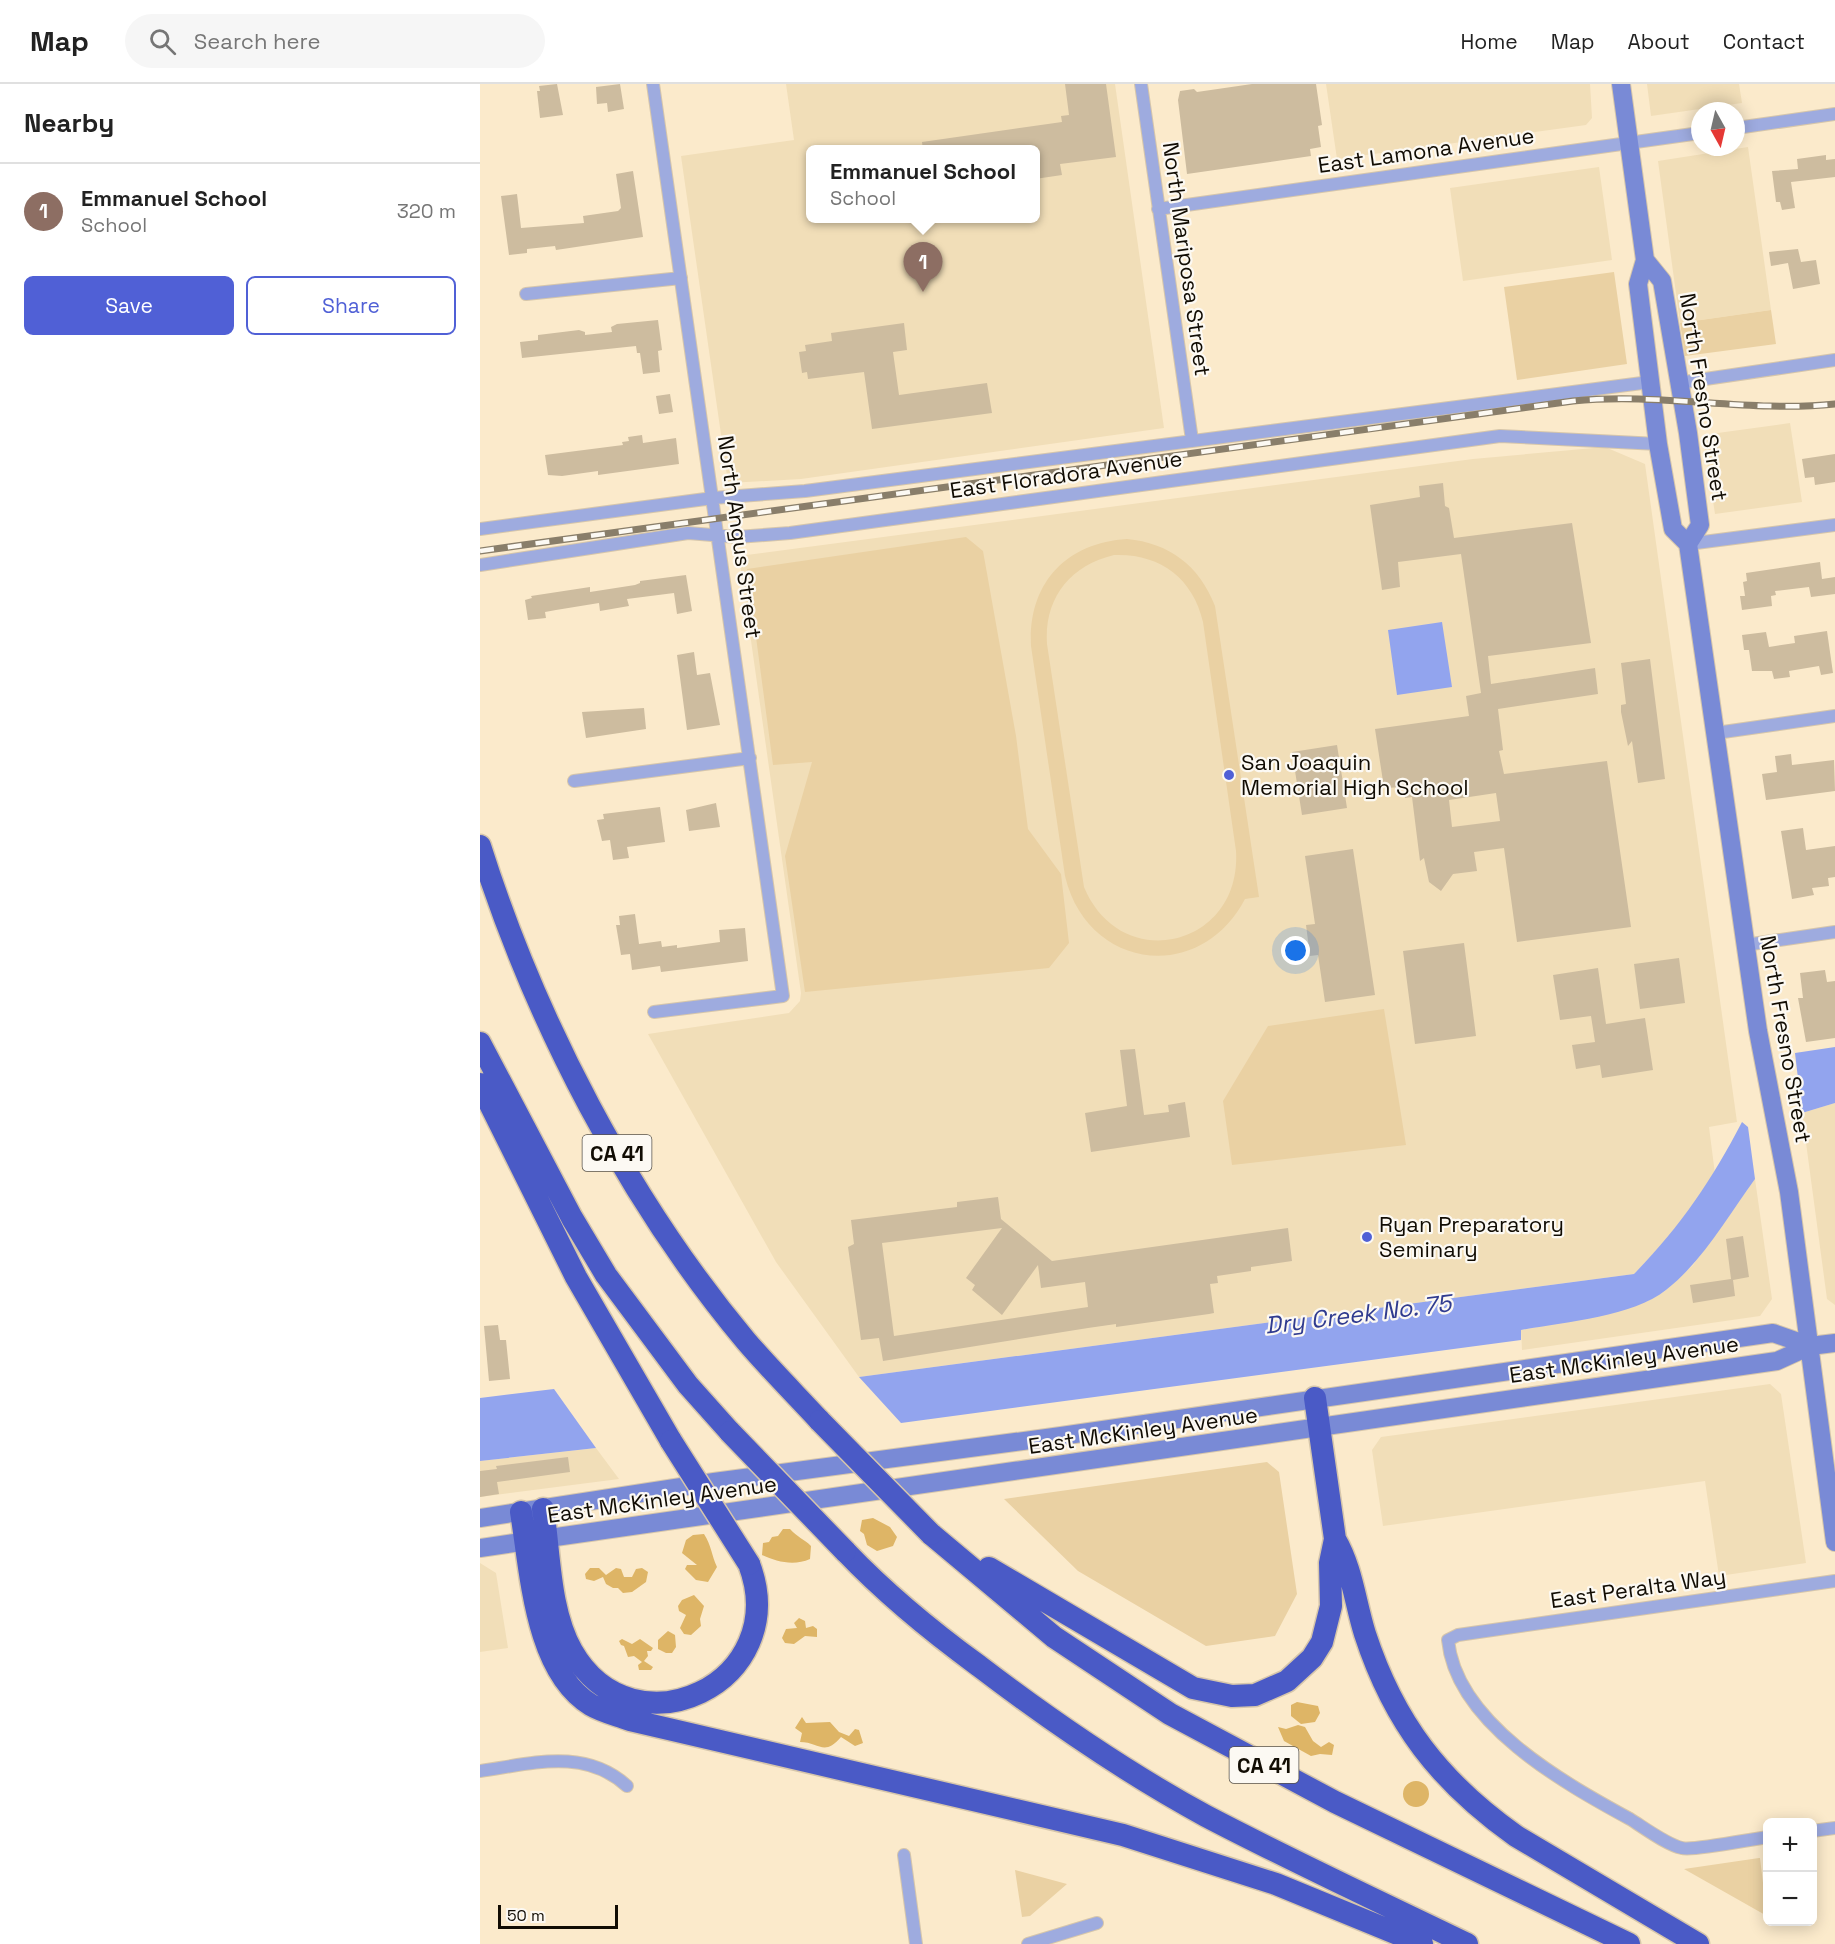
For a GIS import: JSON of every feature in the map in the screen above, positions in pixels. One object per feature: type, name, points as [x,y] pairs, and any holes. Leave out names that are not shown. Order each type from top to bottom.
[{"type":"highway","name":"CA 41","points":[[480,846],[493,886],[538,997],[599,1121],[635,1183],[682,1256],[726,1315],[769,1366],[931,1534],[1054,1637],[1170,1714],[1335,1802],[1629,1944]]},
{"type":"highway","name":"CA 41","points":[[480,1042],[572,1218],[606,1275],[688,1385],[873,1581],[947,1642],[1038,1711],[1131,1770],[1205,1815],[1467,1944]]},
{"type":"highway","points":[[480,1084],[576,1276],[639,1390],[749,1564],[758,1596],[758,1613],[749,1644],[740,1659],[719,1683],[688,1699],[652,1702],[621,1695],[605,1686],[591,1676],[572,1650],[560,1620],[537,1541],[521,1512]]},
{"type":"highway","points":[[931,1534],[1193,1688],[1232,1696],[1255,1695],[1272,1689],[1287,1681],[1312,1658],[1322,1642],[1331,1606],[1330,1563],[1335,1539],[1315,1398]]},
{"type":"highway","points":[[543,1509],[537,1541],[548,1651],[562,1678],[591,1705],[630,1720],[740,1744],[816,1765],[1008,1806],[1123,1834],[1276,1884],[1422,1944]]},
{"type":"highway","points":[[1335,1539],[1346,1558],[1359,1617],[1388,1695],[1406,1728],[1447,1779],[1491,1818],[1516,1836],[1698,1944]]},
{"type":"main road","name":"North Fresno Street","points":[[1621,84],[1645,260],[1638,284],[1658,444],[1673,529],[1688,544],[1745,945],[1771,1104],[1789,1192],[1835,1542]]},
{"type":"main road","name":"North Fresno Street","points":[[1645,260],[1662,281],[1690,444],[1700,525],[1688,544]]},
{"type":"main road","points":[[1650,382],[1662,386],[1673,400],[1683,469],[1700,525]]},
{"type":"main road","name":"East McKinley Avenue","points":[[480,1518],[714,1482],[1061,1436],[1773,1333],[1810,1346]]},
{"type":"main road","name":"East McKinley Avenue","points":[[480,1548],[1777,1361],[1810,1346],[1835,1343]]},
{"type":"street","name":"North Angus Street","points":[[653,84],[783,996],[654,1012]]},
{"type":"street","name":"North Mariposa Street","points":[[1141,84],[1192,440]]},
{"type":"street","points":[[1745,127],[1835,114]]},
{"type":"street","name":"East Lamona Avenue","points":[[1158,209],[1691,134]]},
{"type":"street","points":[[526,294],[681,278]]},
{"type":"street","points":[[1678,382],[1835,360]]},
{"type":"street","name":"East Floradora Avenue","points":[[480,529],[713,498],[805,491],[1650,382]]},
{"type":"street","name":"East Floradora Avenue","points":[[480,565],[688,533],[737,537],[790,533],[1500,436],[1658,444]]},
{"type":"street","points":[[1688,544],[1835,525]]},
{"type":"street","points":[[1716,733],[1835,716]]},
{"type":"street","points":[[574,781],[750,758]]},
{"type":"street","points":[[1745,945],[1835,932]]},
{"type":"street","name":"East Peralta Way","points":[[1763,1838],[1682,1849],[1582,1792],[1528,1756],[1502,1733],[1469,1694],[1454,1667],[1448,1640],[1458,1635],[1835,1581]]},
{"type":"street","points":[[480,1771],[569,1760],[605,1770],[627,1786]]},
{"type":"street","points":[[1817,1830],[1835,1828]]},
{"type":"street","points":[[904,1855],[916,1944]]},
{"type":"street","points":[[1028,1944],[1097,1923]]},
{"type":"shaded area","points":[[786,84],[1115,84],[1164,428],[801,479],[728,483],[681,156],[794,140]]},
{"type":"shaded area","points":[[1326,84],[1590,84],[1592,118],[1586,125],[1337,159]]},
{"type":"shaded area","points":[[1647,84],[1739,84],[1742,102],[1691,102],[1691,110],[1651,116]]},
{"type":"shaded area","points":[[1745,147],[1748,147],[1771,310],[1680,323],[1658,161],[1691,156],[1745,156]]},
{"type":"shaded area","points":[[1599,167],[1612,260],[1463,281],[1450,188]]},
{"type":"shaded area","points":[[1614,272],[1627,364],[1517,380],[1504,287]]},
{"type":"shaded area","points":[[1771,310],[1776,344],[1685,356],[1680,323]]},
{"type":"shaded area","points":[[1790,423],[1802,502],[1715,514],[1703,435]]},
{"type":"shaded area","name":"San Joaquin Memorial High School","points":[[1605,447],[1645,464],[1737,1122],[1709,1127],[1715,1174],[1672,1234],[1634,1274],[859,1377],[776,1262],[648,1034],[789,1013],[800,1001],[801,993],[739,556],[1473,459]]},
{"type":"shaded area","points":[[966,537],[983,551],[1016,736],[1028,829],[1061,874],[1069,943],[1049,968],[805,992],[785,856],[812,762],[773,765],[747,569]]},
{"type":"shaded area","points":[[1127,539],[1142,541],[1169,551],[1191,568],[1215,606],[1259,897],[1245,899],[1225,927],[1201,945],[1174,954],[1146,955],[1120,947],[1096,931],[1077,908],[1065,876],[1031,646],[1032,624],[1036,604],[1044,586],[1055,571],[1069,558],[1105,542]],"holes":[[[1114,555],[1130,555],[1159,563],[1171,571],[1182,580],[1198,606],[1203,622],[1236,851],[1233,884],[1220,910],[1200,928],[1176,938],[1150,940],[1124,932],[1101,915],[1084,887],[1047,644],[1047,628],[1055,599],[1072,576],[1098,560]]]},
{"type":"shaded area","points":[[1384,1009],[1406,1145],[1232,1165],[1223,1101],[1268,1026]]},
{"type":"shaded area","points":[[1835,1103],[1835,1305],[1827,1299],[1802,1113]]},
{"type":"shaded area","points":[[1755,1179],[1772,1299],[1760,1316],[1522,1350],[1521,1330],[1574,1320],[1648,1301],[1665,1291],[1693,1265]]},
{"type":"shaded area","points":[[1770,1384],[1781,1394],[1806,1563],[1719,1576],[1705,1481],[1383,1526],[1372,1450],[1381,1437]]},
{"type":"shaded area","points":[[596,1448],[619,1479],[480,1497],[480,1461]]},
{"type":"shaded area","points":[[1267,1462],[1279,1472],[1297,1594],[1275,1636],[1206,1646],[1078,1571],[1004,1499]]},
{"type":"shaded area","points":[[873,1518],[890,1527],[897,1537],[893,1546],[877,1551],[867,1545],[864,1534],[860,1531],[862,1520]]},
{"type":"shaded area","points":[[783,1529],[790,1529],[811,1546],[810,1559],[786,1562],[762,1555],[763,1543],[778,1536]]},
{"type":"shaded area","points":[[704,1534],[717,1567],[708,1582],[696,1580],[685,1569],[687,1565],[697,1565],[682,1553],[686,1540],[693,1535]]},
{"type":"shaded area","points":[[480,1563],[496,1573],[508,1648],[480,1652]]},
{"type":"shaded area","points":[[590,1568],[599,1568],[606,1575],[616,1568],[621,1569],[624,1577],[632,1577],[636,1569],[642,1568],[648,1572],[646,1582],[632,1592],[623,1593],[618,1588],[606,1584],[603,1577],[594,1581],[586,1579],[585,1574]]},
{"type":"shaded area","points":[[694,1595],[704,1606],[700,1619],[701,1626],[691,1635],[684,1634],[680,1628],[686,1615],[679,1611],[678,1606],[682,1600]]},
{"type":"shaded area","points":[[799,1618],[805,1621],[806,1628],[813,1626],[817,1629],[817,1637],[805,1636],[794,1644],[785,1643],[782,1638],[786,1629],[797,1628],[794,1623]]},
{"type":"shaded area","points":[[668,1631],[675,1635],[676,1647],[672,1653],[658,1649],[658,1640]]},
{"type":"shaded area","points":[[622,1639],[632,1644],[640,1639],[653,1648],[647,1651],[648,1656],[644,1661],[653,1667],[651,1670],[639,1670],[638,1665],[642,1662],[634,1656],[628,1657],[624,1646],[619,1641]]},
{"type":"shaded area","points":[[1297,1702],[1318,1706],[1320,1713],[1315,1722],[1301,1724],[1291,1716],[1291,1705]]},
{"type":"shaded area","points":[[802,1717],[806,1723],[830,1722],[839,1732],[849,1736],[855,1729],[859,1730],[863,1743],[855,1746],[841,1737],[826,1747],[800,1742],[802,1733],[795,1728]]},
{"type":"shaded area","points":[[1298,1725],[1305,1727],[1313,1741],[1321,1747],[1329,1742],[1334,1745],[1332,1755],[1311,1756],[1284,1741],[1278,1727],[1286,1729]]},
{"type":"shaded area","points":[[1416,1781],[1425,1785],[1429,1794],[1425,1803],[1416,1807],[1407,1803],[1403,1794],[1407,1785]]},
{"type":"shaded area","points":[[1759,1858],[1763,1883],[1763,1914],[1684,1869]]},
{"type":"shaded area","points":[[1015,1870],[1067,1884],[1030,1916],[1022,1917]]},
{"type":"water","points":[[1442,622],[1452,687],[1397,695],[1388,630]]},
{"type":"water","points":[[1835,1047],[1835,1103],[1802,1113],[1795,1053]]},
{"type":"water","name":"Dry Creek No. 75","points":[[1742,1122],[1748,1127],[1755,1179],[1692,1266],[1666,1290],[1635,1307],[1597,1317],[1521,1330],[1521,1340],[901,1423],[859,1377],[1634,1274],[1666,1239],[1694,1202],[1719,1164]]},
{"type":"water","points":[[554,1389],[596,1448],[480,1461],[480,1398]]},
{"type":"building","points":[[557,84],[563,115],[540,118],[537,91],[540,91],[539,86]]},
{"type":"building","points":[[620,84],[624,109],[608,112],[607,103],[597,104],[596,87]]},
{"type":"building","points":[[1065,84],[1106,84],[1116,157],[1060,164],[1062,175],[1040,178],[1040,145],[922,145],[922,142],[1062,122],[1061,116],[1069,115]]},
{"type":"building","points":[[1252,84],[1316,84],[1322,125],[1318,126],[1321,147],[1310,149],[1311,156],[1187,174],[1178,100],[1180,91],[1194,89],[1197,92]]},
{"type":"building","points":[[1826,155],[1826,160],[1835,159],[1835,177],[1791,182],[1795,208],[1782,210],[1780,202],[1776,202],[1772,171],[1798,169],[1797,159]]},
{"type":"building","points":[[633,171],[643,237],[556,250],[555,246],[527,249],[527,253],[509,255],[501,196],[517,194],[521,228],[584,223],[583,216],[618,211],[621,208],[616,174]]},
{"type":"building","points":[[1798,249],[1801,262],[1816,260],[1820,284],[1793,289],[1788,263],[1771,266],[1769,252]]},
{"type":"building","points":[[658,320],[662,350],[658,351],[660,372],[643,374],[640,353],[637,353],[636,346],[522,358],[520,342],[538,340],[538,335],[579,330],[585,332],[585,335],[612,332],[611,327],[617,324]]},
{"type":"building","points":[[904,323],[907,350],[893,352],[899,395],[987,383],[992,413],[872,429],[864,372],[808,379],[807,372],[802,373],[799,352],[806,351],[805,345],[832,341],[831,333]]},
{"type":"building","points":[[670,394],[673,412],[659,414],[656,396]]},
{"type":"building","points":[[642,435],[643,443],[676,438],[679,464],[598,475],[598,471],[562,476],[548,475],[545,455],[623,445],[622,442],[629,441],[628,437]]},
{"type":"building","points":[[1835,454],[1835,482],[1815,485],[1814,477],[1805,478],[1802,459]]},
{"type":"building","points":[[1443,483],[1445,506],[1449,508],[1454,538],[1572,523],[1591,643],[1488,656],[1491,684],[1595,668],[1598,694],[1498,709],[1503,750],[1499,751],[1504,774],[1607,761],[1631,927],[1517,942],[1504,848],[1474,852],[1477,871],[1453,874],[1441,891],[1429,882],[1424,858],[1420,861],[1412,797],[1405,798],[1405,787],[1384,788],[1375,729],[1469,716],[1466,696],[1481,693],[1461,554],[1398,562],[1400,587],[1382,590],[1370,505],[1420,497],[1419,486]],"holes":[[[1496,793],[1500,821],[1452,827],[1449,800]]]},
{"type":"building","points":[[1820,562],[1822,579],[1835,577],[1835,594],[1811,597],[1809,587],[1775,591],[1776,595],[1771,596],[1772,606],[1742,610],[1740,596],[1745,596],[1743,582],[1747,581],[1746,573]]},
{"type":"building","points":[[686,575],[692,611],[677,614],[674,593],[627,599],[629,606],[600,611],[599,603],[545,612],[546,618],[528,620],[525,600],[532,598],[531,596],[590,587],[590,592],[635,585],[640,581]]},
{"type":"building","points":[[1827,631],[1833,673],[1821,675],[1819,666],[1789,671],[1790,677],[1774,679],[1772,671],[1752,671],[1749,650],[1744,650],[1742,635],[1766,632],[1769,647],[1795,643],[1794,636]]},
{"type":"building","points":[[694,652],[697,675],[710,673],[720,725],[687,730],[677,655]]},
{"type":"building","points":[[1650,659],[1665,779],[1638,783],[1632,741],[1628,746],[1621,712],[1621,705],[1626,704],[1621,663]]},
{"type":"building","points":[[644,708],[646,729],[586,738],[582,712]]},
{"type":"building","points":[[1337,745],[1347,808],[1302,815],[1292,752]]},
{"type":"building","points":[[1791,754],[1792,765],[1834,760],[1835,791],[1766,800],[1762,774],[1777,772],[1775,756]]},
{"type":"building","points":[[716,803],[720,827],[689,831],[686,810]]},
{"type":"building","points":[[660,807],[665,842],[627,847],[629,858],[613,860],[610,840],[602,841],[597,820],[604,819],[603,814]]},
{"type":"building","points":[[1803,828],[1806,850],[1835,846],[1835,877],[1828,878],[1829,886],[1812,888],[1814,895],[1792,899],[1781,831]]},
{"type":"building","points":[[1353,849],[1375,995],[1325,1002],[1318,955],[1310,956],[1306,925],[1315,924],[1305,856]]},
{"type":"building","points":[[635,914],[639,944],[661,941],[662,947],[677,945],[677,948],[720,942],[719,930],[745,928],[748,961],[661,972],[660,966],[632,970],[630,954],[621,955],[616,925],[620,925],[619,916]]},
{"type":"building","points":[[1464,943],[1476,1036],[1415,1044],[1403,951]]},
{"type":"building","points":[[1679,958],[1685,1003],[1640,1009],[1634,964]]},
{"type":"building","points":[[1598,968],[1606,1024],[1645,1018],[1653,1070],[1602,1078],[1600,1065],[1576,1069],[1572,1045],[1595,1042],[1591,1016],[1560,1020],[1553,975]]},
{"type":"building","points":[[1825,970],[1827,982],[1835,981],[1835,1038],[1806,1042],[1798,998],[1803,998],[1800,973]]},
{"type":"building","points":[[1135,1049],[1144,1115],[1169,1112],[1168,1105],[1185,1102],[1190,1137],[1091,1152],[1085,1113],[1127,1106],[1120,1050]]},
{"type":"building","points":[[998,1197],[1001,1219],[1052,1261],[1288,1228],[1292,1261],[1251,1267],[1251,1271],[1217,1276],[1218,1283],[1210,1284],[1214,1313],[1116,1327],[1116,1324],[1088,1328],[883,1361],[879,1338],[861,1340],[848,1247],[854,1244],[851,1220],[957,1207],[957,1202]],"holes":[[[1002,1228],[966,1278],[975,1285],[972,1290],[1002,1315],[1038,1265],[1041,1288],[1085,1282],[1088,1307],[894,1336],[882,1243]]]},
{"type":"building","points":[[1743,1236],[1749,1277],[1733,1280],[1735,1296],[1693,1303],[1690,1285],[1731,1279],[1726,1239]]},
{"type":"building","points":[[498,1325],[500,1340],[506,1340],[510,1379],[489,1381],[484,1326]]},
{"type":"building","points":[[568,1457],[570,1472],[497,1482],[499,1494],[480,1497],[480,1471],[497,1469],[496,1466]]},
{"type":"railway","points":[[480,551],[1573,401],[1639,399],[1769,406],[1835,404]]},
{"type":"place","name":"Emmanuel School","points":[[923,292]]},
{"type":"place","name":"San Joaquin Memorial High School","points":[[1229,775]]},
{"type":"place","name":"Ryan Preparatory Seminary","points":[[1367,1237]]}]
